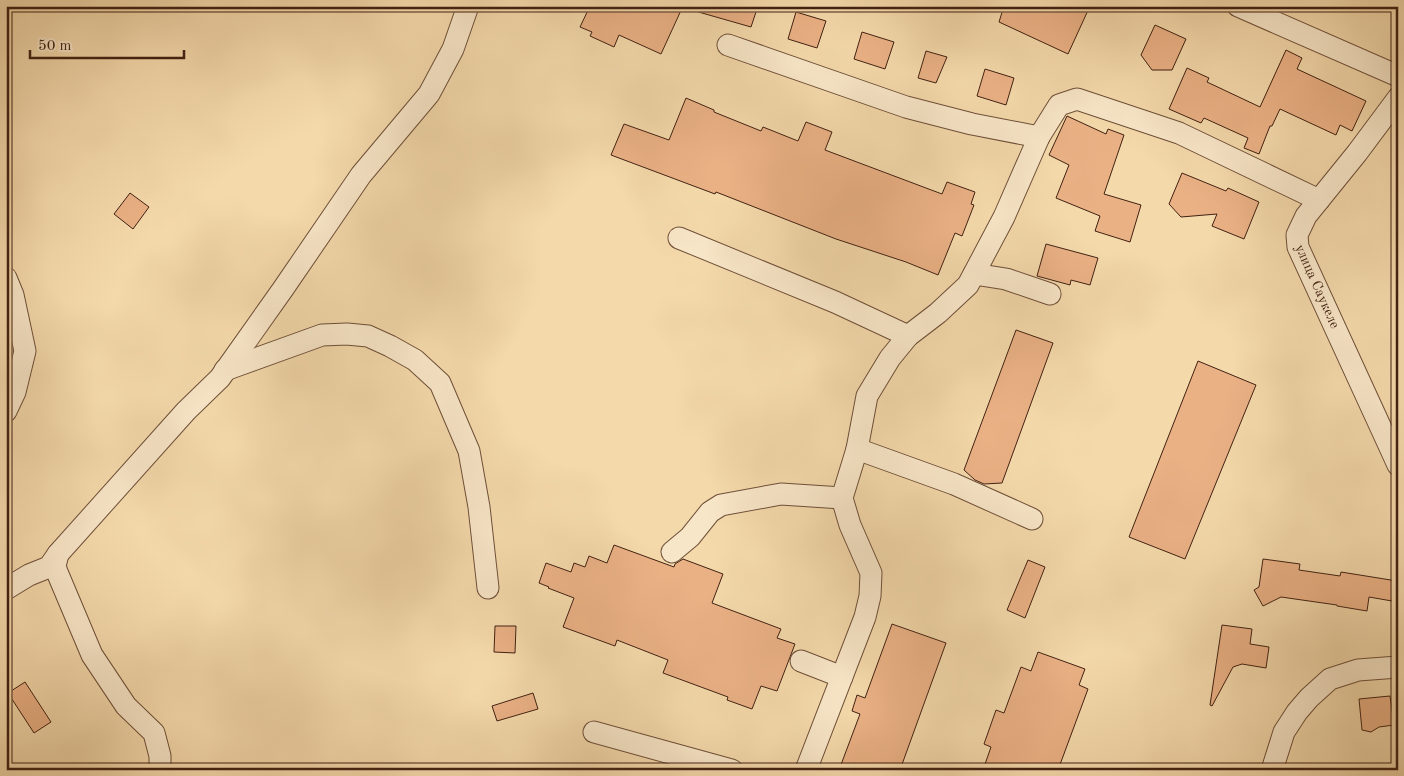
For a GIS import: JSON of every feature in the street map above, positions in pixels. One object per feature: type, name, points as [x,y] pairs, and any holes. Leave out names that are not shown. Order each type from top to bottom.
[{"type":"street","points":[[6,589],[29,574],[49,567],[58,554],[186,411],[220,378],[284,289],[361,175],[429,94],[454,49],[468,6]]},
{"type":"street","points":[[1238,6],[1398,76]]},
{"type":"street","points":[[728,45],[906,107],[972,124],[1039,138]]},
{"type":"street","name":"улица Саукеле","points":[[1398,98],[1306,216],[1297,235],[1298,247],[1398,465]]},
{"type":"street","points":[[806,770],[865,617],[870,596],[871,573],[850,525],[842,498],[857,449],[867,396],[890,358],[908,336],[938,313],[968,285],[1004,217],[1039,138],[1059,105],[1077,100],[1082,101],[1179,133],[1318,200]]},
{"type":"street","points":[[679,238],[835,302],[908,336]]},
{"type":"street","points":[[974,274],[1006,279],[1050,294]]},
{"type":"street","points":[[6,278],[12,295],[25,351],[15,392],[6,411]]},
{"type":"street","points":[[225,370],[322,335],[347,334],[368,336],[415,360],[440,384],[469,451],[479,507],[488,588]]},
{"type":"street","points":[[857,449],[954,484],[1032,519]]},
{"type":"street","points":[[672,552],[690,537],[710,512],[721,505],[781,494],[842,498]]},
{"type":"street","points":[[58,554],[55,566],[57,572],[92,655],[126,706],[154,733],[160,756],[160,770]]},
{"type":"street","points":[[801,662],[842,677]]},
{"type":"street","points":[[1272,770],[1284,732],[1303,705],[1330,679],[1358,670],[1398,667]]},
{"type":"street","points":[[594,732],[732,770]]},
{"type":"building","points":[[590,6],[683,6],[661,54],[619,35],[614,47],[590,36],[592,32],[580,27]]},
{"type":"building","points":[[695,6],[758,6],[751,27],[695,11]]},
{"type":"building","points":[[1004,6],[1090,6],[1068,54],[999,22]]},
{"type":"building","points":[[796,12],[826,21],[817,48],[788,39]]},
{"type":"building","points":[[1155,25],[1186,39],[1172,70],[1152,70],[1141,55]]},
{"type":"building","points":[[862,32],[894,42],[885,69],[854,59]]},
{"type":"building","points":[[1286,50],[1302,58],[1297,69],[1366,101],[1352,131],[1340,125],[1336,135],[1280,109],[1272,126],[1270,126],[1259,154],[1244,148],[1248,138],[1204,118],[1201,123],[1169,109],[1187,68],[1209,78],[1207,82],[1260,107]]},
{"type":"building","points":[[926,51],[947,57],[936,83],[918,78]]},
{"type":"building","points":[[985,69],[1014,78],[1006,105],[977,96]]},
{"type":"building","points":[[686,98],[714,110],[714,112],[761,131],[763,127],[798,141],[806,122],[832,132],[825,150],[942,194],[947,182],[975,192],[971,204],[974,205],[962,236],[955,233],[938,275],[611,155],[624,124],[669,140]]},
{"type":"building","points":[[1067,116],[1106,134],[1108,129],[1124,135],[1104,194],[1141,205],[1130,242],[1095,231],[1100,216],[1056,198],[1069,165],[1049,155]]},
{"type":"building","points":[[1182,173],[1226,191],[1228,188],[1259,202],[1244,239],[1212,226],[1217,214],[1181,217],[1169,204]]},
{"type":"building","points":[[130,193],[149,207],[133,229],[114,214]]},
{"type":"building","points":[[1046,244],[1098,258],[1090,285],[1071,280],[1070,285],[1037,276]]},
{"type":"building","points":[[1016,330],[1053,343],[1002,483],[984,484],[975,480],[964,470]]},
{"type":"building","points":[[1198,361],[1256,385],[1185,559],[1129,537]]},
{"type":"building","points":[[614,545],[674,567],[675,564],[683,559],[723,574],[712,603],[781,629],[777,638],[795,644],[777,691],[761,686],[752,709],[727,700],[728,697],[663,673],[668,660],[617,640],[615,646],[563,627],[574,598],[539,583],[546,563],[571,572],[574,563],[585,567],[589,556],[607,563]]},
{"type":"building","points":[[1263,559],[1300,564],[1299,570],[1340,576],[1341,572],[1397,581],[1392,601],[1369,597],[1367,611],[1281,597],[1263,606],[1254,590],[1259,587]]},
{"type":"building","points":[[1028,560],[1045,567],[1025,618],[1007,610]]},
{"type":"building","points":[[892,624],[946,643],[900,770],[839,770],[860,714],[852,711],[857,695],[865,698]]},
{"type":"building","points":[[1222,625],[1252,629],[1250,644],[1269,647],[1266,668],[1242,664],[1233,667],[1212,706],[1210,705]]},
{"type":"building","points":[[495,626],[516,626],[515,653],[494,652]]},
{"type":"building","points":[[1038,652],[1085,669],[1079,685],[1088,689],[1058,770],[983,770],[991,747],[984,744],[996,710],[1004,713],[1021,667],[1031,671]]},
{"type":"building","points":[[25,682],[51,722],[34,733],[8,693]]},
{"type":"building","points":[[533,693],[538,709],[497,721],[492,706]]},
{"type":"building","points":[[1390,696],[1394,725],[1379,727],[1371,732],[1362,730],[1359,699]]}]
